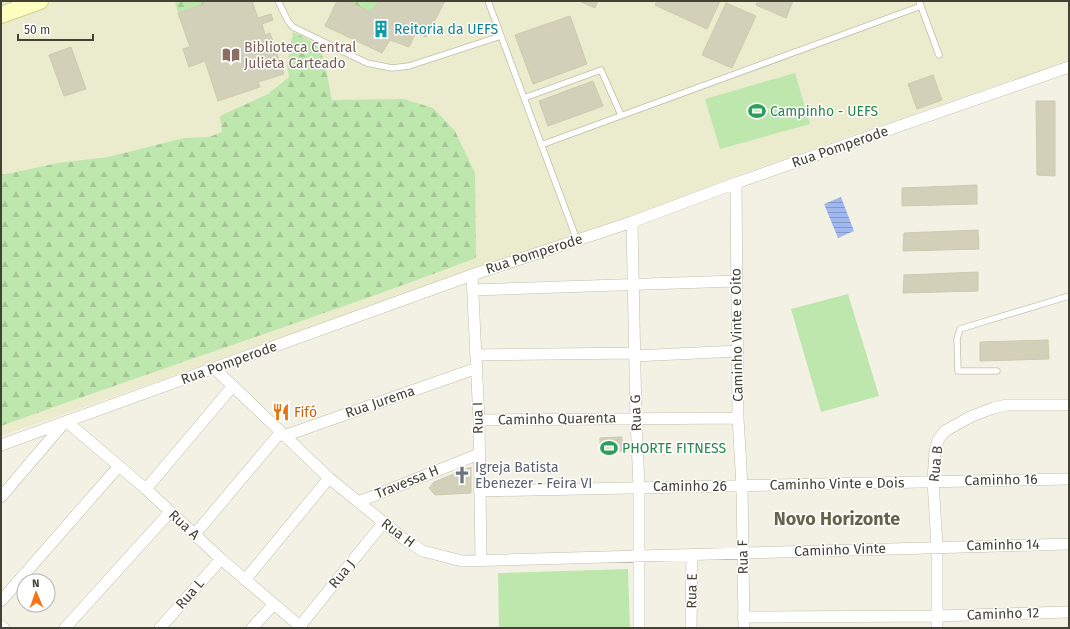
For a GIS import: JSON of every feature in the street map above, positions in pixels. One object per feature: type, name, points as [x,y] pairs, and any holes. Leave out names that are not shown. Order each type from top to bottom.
[{"type":"street","points":[[1,15],[40,1]]},
{"type":"street","name":"Rua Pomperode","points":[[1,444],[575,237],[632,222],[736,183],[1069,67]]},
{"type":"street","name":"Caminho Vinte e Oito","points":[[736,183],[738,418],[742,486]]},
{"type":"street","name":"Rua G","points":[[632,222],[634,354],[639,486],[639,628]]},
{"type":"street","name":"Rua I","points":[[472,275],[477,368],[481,560]]},
{"type":"street","points":[[474,290],[736,281]]},
{"type":"street","points":[[476,355],[634,354],[738,351]]},
{"type":"street","name":"Rua H","points":[[214,368],[329,478],[404,539],[423,551],[462,561],[692,555]]},
{"type":"street","name":"Rua Jurema","points":[[282,434],[477,368]]},
{"type":"street","points":[[146,489],[232,386]]},
{"type":"street","name":"Rua B","points":[[937,628],[937,546],[933,481],[934,451],[938,440],[945,431],[970,417],[1007,405],[1069,405]]},
{"type":"street","name":"Caminho Quarenta","points":[[478,420],[738,418]]},
{"type":"street","points":[[1,497],[65,422]]},
{"type":"street","name":"Rua A","points":[[65,422],[146,489],[221,559],[273,605],[301,627]]},
{"type":"street","points":[[195,534],[282,434]]},
{"type":"street","name":"Travessa H","points":[[358,502],[478,454]]},
{"type":"street","points":[[1,601],[119,466]]},
{"type":"street","points":[[245,580],[329,478]]},
{"type":"street","name":"Caminho 16","points":[[933,481],[1069,479]]},
{"type":"street","name":"Caminho Vinte e Dois","points":[[742,486],[933,481]]},
{"type":"street","name":"Caminho 26","points":[[479,491],[639,486],[742,486]]},
{"type":"street","name":"Rua F","points":[[742,486],[744,622]]},
{"type":"street","points":[[65,628],[170,512]]},
{"type":"street","name":"Rua J","points":[[301,627],[384,522]]},
{"type":"street","name":"Caminho 14","points":[[937,546],[1069,544]]},
{"type":"street","name":"Caminho Vinte","points":[[692,555],[937,546]]},
{"type":"street","name":"Rua E","points":[[691,628],[692,555]]},
{"type":"street","name":"Rua L","points":[[160,628],[221,559]]},
{"type":"street","points":[[252,628],[273,605]]},
{"type":"street","name":"Caminho 12","points":[[744,622],[1069,612]]},
{"type":"lane","points":[[278,1],[288,21],[299,31],[367,63],[378,66],[392,68],[408,66],[501,36]]},
{"type":"lane","points":[[488,1],[575,237]]},
{"type":"lane","points":[[541,145],[920,3],[939,55]]},
{"type":"lane","points":[[524,98],[601,70],[621,115]]},
{"type":"lane","points":[[997,371],[958,371],[956,338],[960,329],[1069,296]]},
{"type":"shaded area","points":[[1,1],[1069,1],[1069,60],[738,175],[673,201],[1,436]]},
{"type":"green space","points":[[175,1],[212,1],[178,13]]},
{"type":"green space","points":[[348,1],[380,1],[370,12]]},
{"type":"green space","points":[[293,32],[312,42],[320,51],[325,65],[332,100],[404,99],[433,108],[455,131],[475,173],[476,258],[1,426],[1,174],[58,163],[108,157],[184,138],[209,137],[222,132],[220,116],[268,94],[289,77],[287,65]]},
{"type":"green space","name":"Campinho - UEFS","points":[[795,73],[810,124],[720,149],[705,99]]},
{"type":"green space","points":[[848,294],[879,396],[821,412],[791,309]]},
{"type":"green space","points":[[628,569],[630,628],[499,628],[498,573]]},
{"type":"water","points":[[841,197],[854,231],[838,238],[824,204]]},
{"type":"building","name":"Biblioteca Central Julieta Carteado","points":[[203,1],[252,1],[258,18],[271,14],[273,20],[262,24],[265,35],[270,33],[284,74],[258,82],[260,87],[218,101],[205,61],[189,67],[183,49],[190,47],[178,13],[204,4]]},
{"type":"building","name":"Reitoria da UEFS","points":[[337,1],[348,1],[370,12],[380,1],[445,1],[426,37],[416,32],[409,47],[390,40],[382,53],[325,26]]},
{"type":"building","points":[[579,1],[598,1],[595,8]]},
{"type":"building","points":[[657,1],[720,1],[707,29],[655,5]]},
{"type":"building","points":[[758,1],[793,1],[786,18],[756,5]]},
{"type":"building","points":[[726,3],[756,16],[732,68],[702,55]]},
{"type":"building","points":[[570,16],[587,64],[533,84],[515,35]]},
{"type":"building","points":[[71,47],[86,89],[64,96],[49,55]]},
{"type":"building","points":[[933,75],[942,100],[917,109],[908,84]]},
{"type":"building","points":[[593,81],[603,106],[548,126],[539,101]]},
{"type":"building","points":[[1036,101],[1055,101],[1055,176],[1037,175]]},
{"type":"building","points":[[977,185],[977,204],[902,206],[902,188]]},
{"type":"building","points":[[978,230],[979,249],[903,251],[904,233]]},
{"type":"building","points":[[978,272],[978,291],[903,293],[904,275]]},
{"type":"building","points":[[1048,340],[1049,359],[980,361],[980,342]]},
{"type":"building","name":"PHORTE FITNESS","points":[[619,437],[616,444],[620,451],[600,451],[600,438]]},
{"type":"building","points":[[619,437],[622,437],[622,451],[620,451],[616,444]]},
{"type":"building","name":"Igreja Batista Ebenezer - Feira VI","points":[[471,467],[471,493],[435,495],[429,488],[434,482]]},
{"type":"place","name":"Reitoria da UEFS","points":[[381,29]]},
{"type":"place","name":"Biblioteca Central Julieta Carteado","points":[[231,55]]},
{"type":"place","name":"Campinho - UEFS","points":[[757,111]]},
{"type":"place","name":"Fifó","points":[[281,412]]},
{"type":"place","name":"PHORTE FITNESS","points":[[609,448]]},
{"type":"place","name":"Igreja Batista Ebenezer - Feira VI","points":[[462,475]]},
{"type":"district","name":"Novo Horizonte","points":[[837,519]]}]
